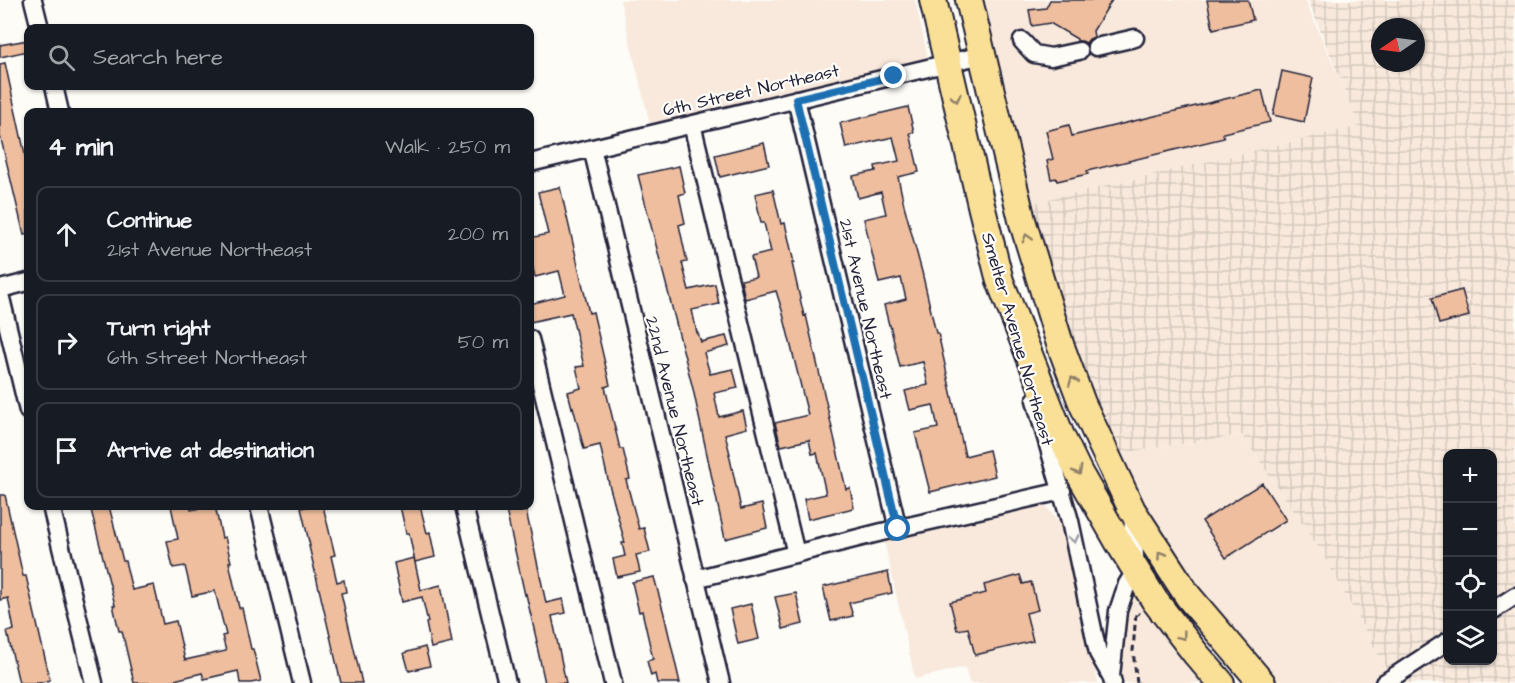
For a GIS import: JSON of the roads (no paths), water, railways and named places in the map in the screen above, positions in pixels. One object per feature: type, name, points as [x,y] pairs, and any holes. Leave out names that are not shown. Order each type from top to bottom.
[{"type":"highway","name":"Smelter Avenue Northeast","points":[[933,0],[1000,281]]},
{"type":"highway","name":"Smelter Avenue Northeast","points":[[969,0],[1022,220],[1060,344],[1082,403],[1132,510],[1188,596],[1262,683]]},
{"type":"highway","points":[[1000,281],[1061,436],[1075,464],[1155,601],[1221,683]]},
{"type":"street","points":[[33,0],[39,24]]},
{"type":"street","points":[[1022,41],[1034,54],[1050,57],[1135,38]]},
{"type":"street","name":"6th Street Northeast","points":[[534,162],[982,55]]},
{"type":"street","points":[[55,90],[59,108]]},
{"type":"street","name":"21st Avenue Northeast","points":[[796,99],[898,529]]},
{"type":"street","points":[[692,124],[796,554]]},
{"type":"street","name":"22nd Avenue Northeast","points":[[592,148],[721,683]]},
{"type":"street","name":"Smelter Avenue Northeast","points":[[1000,281],[1062,491],[1098,652],[1112,679]]},
{"type":"street","points":[[0,289],[24,283]]},
{"type":"street","points":[[0,294],[24,394]]},
{"type":"street","points":[[534,356],[613,683]]},
{"type":"street","points":[[695,579],[1062,491]]},
{"type":"street","points":[[52,510],[94,683]]},
{"type":"street","points":[[260,510],[302,683]]},
{"type":"street","points":[[465,510],[507,683]]},
{"type":"street","points":[[1132,510],[1136,570]]},
{"type":"street","name":"Smelter Avenue Northeast","points":[[1112,679],[1118,611],[1127,584],[1136,570]]},
{"type":"street","points":[[1497,608],[1515,596]]},
{"type":"street","points":[[1384,683],[1443,644]]}]
